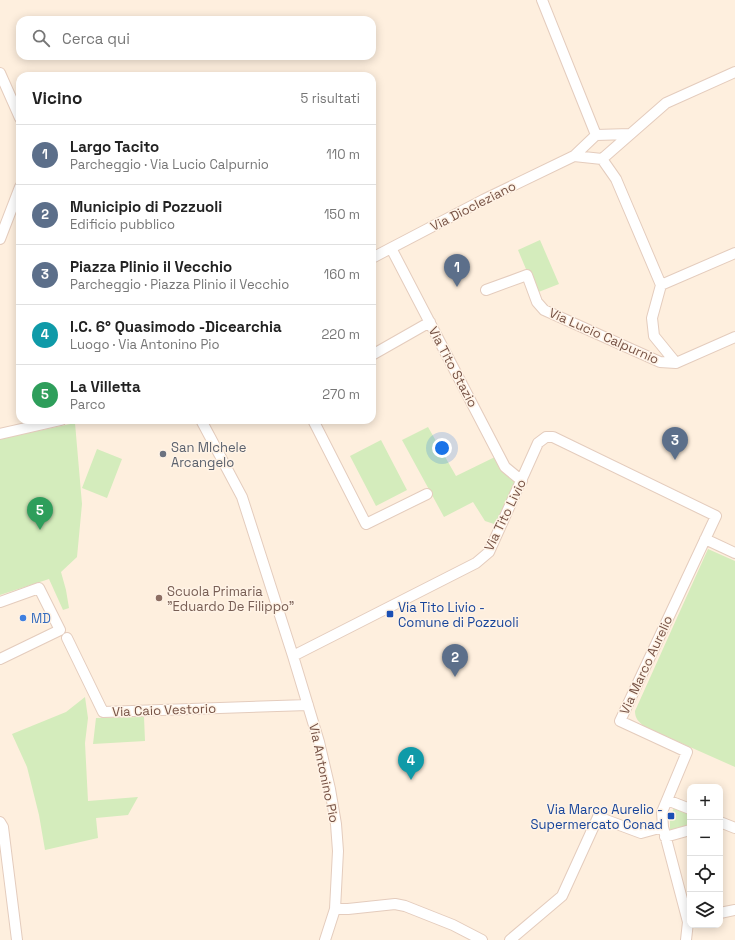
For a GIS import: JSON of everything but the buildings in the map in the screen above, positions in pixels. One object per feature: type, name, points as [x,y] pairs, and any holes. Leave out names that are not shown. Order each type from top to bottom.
[{"type":"street","points":[[542,0],[596,135],[630,134]]},
{"type":"street","points":[[735,72],[666,103],[602,158],[616,179],[661,285],[735,253]]},
{"type":"street","points":[[0,73],[16,109]]},
{"type":"street","name":"Via Diocleziano","points":[[376,256],[483,200],[574,156],[596,135]]},
{"type":"street","name":"Via Diocleziano","points":[[574,156],[602,158]]},
{"type":"street","points":[[0,239],[16,197]]},
{"type":"street","name":"Via Tito Stazio","points":[[391,248],[505,467],[522,481]]},
{"type":"street","name":"Via Lucio Calpurnio","points":[[486,290],[527,275],[537,302],[544,310],[660,362],[676,363],[735,337]]},
{"type":"street","name":"Via Lucio Calpurnio","points":[[661,285],[652,318],[654,336],[676,363]]},
{"type":"street","points":[[376,352],[430,322]]},
{"type":"street","points":[[0,434],[44,424]]},
{"type":"street","name":"Via Antonino Pio","points":[[204,424],[242,497],[319,742],[331,794],[336,824],[338,851],[335,909],[325,940]]},
{"type":"street","points":[[316,424],[366,524],[427,494]]},
{"type":"street","name":"Via Tito Livio","points":[[293,656],[476,563],[489,552],[538,443],[546,437],[553,437],[716,516]]},
{"type":"street","name":"Via Marco Aurelio","points":[[687,915],[663,827],[662,812],[688,752],[620,721],[716,516]]},
{"type":"street","points":[[705,539],[735,553]]},
{"type":"street","points":[[0,602],[39,588],[60,630],[0,659]]},
{"type":"street","name":"Via Caio Vestorio","points":[[66,638],[102,712],[308,705]]},
{"type":"street","points":[[667,800],[687,808]]},
{"type":"street","points":[[510,940],[562,896],[598,817],[641,833],[663,827]]},
{"type":"street","points":[[0,822],[3,827],[17,940]]},
{"type":"street","points":[[723,823],[735,828]]},
{"type":"street","points":[[666,837],[687,831]]},
{"type":"street","points":[[335,909],[395,904],[405,906],[453,925],[482,940]]},
{"type":"street","points":[[723,912],[735,910]]},
{"type":"street","name":"Via Marco Aurelio","points":[[686,940],[688,928]]},
{"type":"green space","points":[[540,240],[559,284],[536,293],[518,250]]},
{"type":"green space","points":[[75,424],[82,504],[77,557],[61,572],[69,608],[63,610],[49,579],[0,595],[0,439]]},
{"type":"green space","points":[[428,427],[456,476],[497,456],[517,481],[497,525],[485,521],[473,502],[444,517],[402,440]]},
{"type":"green space","points":[[381,440],[407,490],[376,506],[350,456]]},
{"type":"green space","points":[[97,449],[122,459],[107,498],[82,488]]},
{"type":"green space","points":[[708,549],[735,561],[735,767],[645,727],[638,720],[635,714],[635,711]]},
{"type":"green space","points":[[85,697],[88,718],[85,743],[88,801],[138,797],[128,815],[96,818],[98,838],[45,850],[39,815],[27,767],[12,734],[66,712]]},
{"type":"green space","points":[[144,717],[145,741],[93,744],[96,718]]},
{"type":"green space","points":[[674,807],[687,812],[687,826],[670,830],[670,819]]},
{"type":"place","name":"Largo Tacito","points":[[457,287]]},
{"type":"place","name":"San MIchele Arcangelo","points":[[163,454]]},
{"type":"place","name":"Piazza Plinio il Vecchio","points":[[675,460]]},
{"type":"place","name":"La Villetta","points":[[40,530]]},
{"type":"place","name":"Scuola Primaria \"Eduardo De Filippo\"","points":[[159,598]]},
{"type":"place","name":"Via Tito Livio - Comune di Pozzuoli","points":[[390,614]]},
{"type":"place","name":"MD","points":[[23,618]]},
{"type":"place","name":"Municipio di Pozzuoli","points":[[455,677]]},
{"type":"place","name":"I.C. 6° Quasimodo -Dicearchia","points":[[411,780]]},
{"type":"place","name":"Via Marco Aurelio - Supermercato Conad","points":[[671,816]]}]
